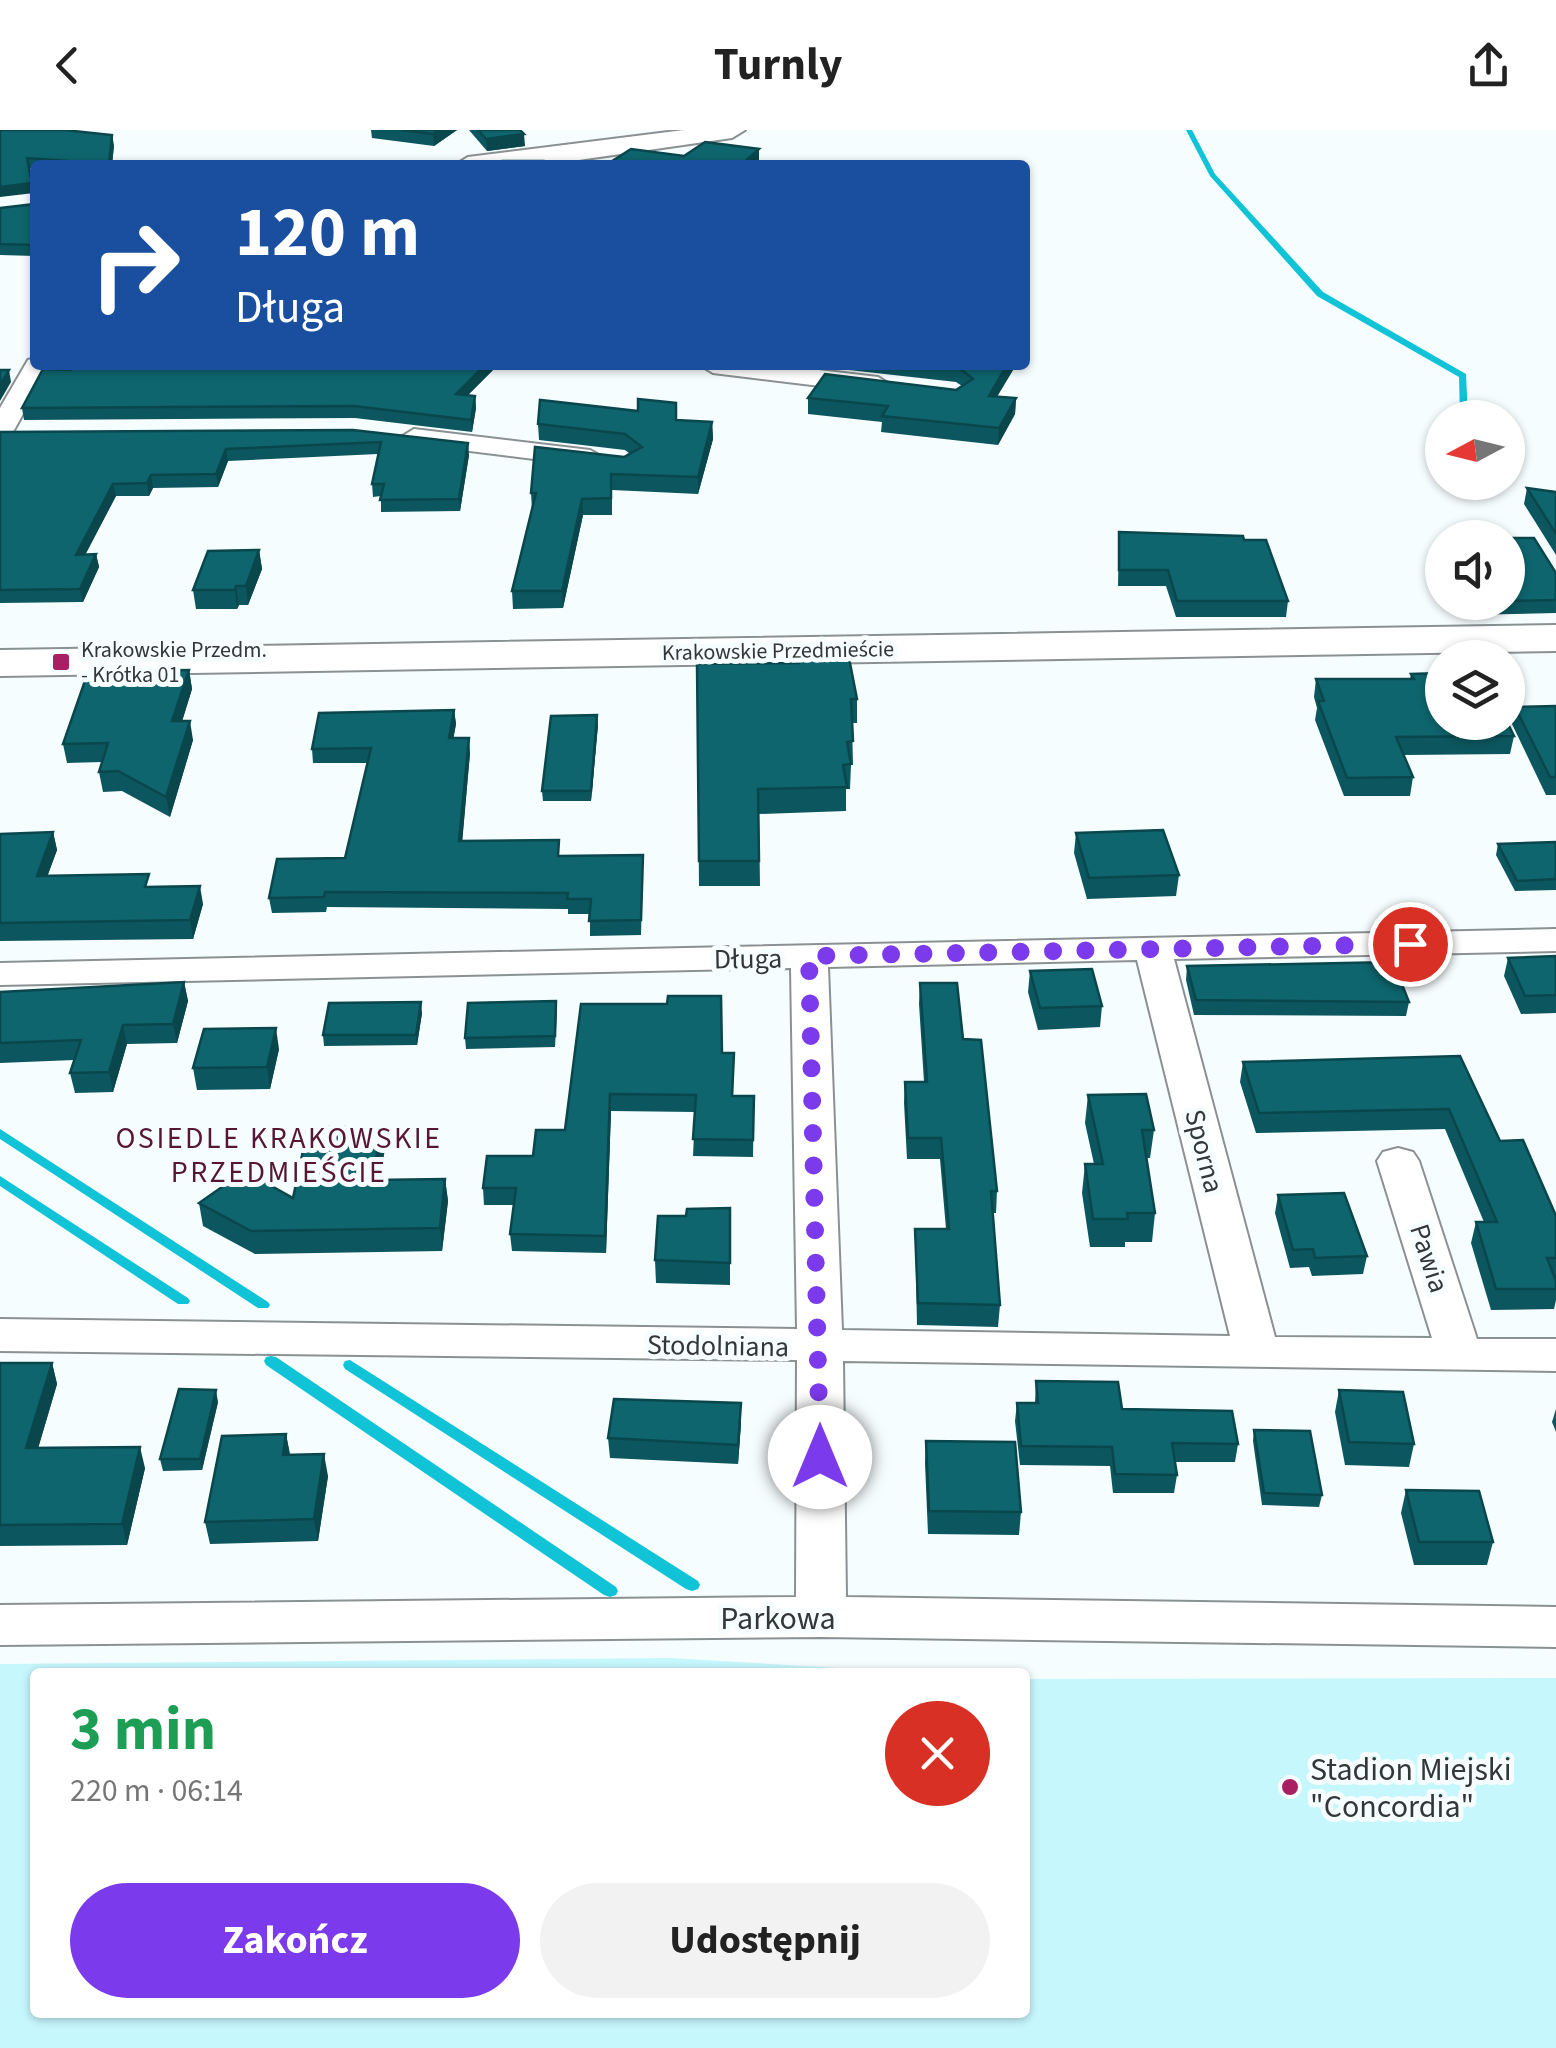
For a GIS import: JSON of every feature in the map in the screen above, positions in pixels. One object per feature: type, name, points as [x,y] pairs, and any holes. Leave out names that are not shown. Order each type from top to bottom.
[{"type":"main road","name":"Krakowskie Przedmieście","points":[[0,663],[1556,638]]},
{"type":"street","points":[[516,160],[732,130]]},
{"type":"street","points":[[34,370],[0,432],[40,432]]},
{"type":"street","points":[[755,370],[899,387]]},
{"type":"street","points":[[390,434],[626,462]]},
{"type":"street","name":"Długa","points":[[0,974],[1556,940]]},
{"type":"street","name":"Sporna","points":[[1153,949],[1257,1353]]},
{"type":"street","points":[[809,956],[820,1348],[821,1618]]},
{"type":"street","name":"Pawia","points":[[1398,1161],[1460,1354]]},
{"type":"street","name":"Stodolniana","points":[[0,1335],[266,1334],[820,1348],[1556,1355]]},
{"type":"street","name":"Parkowa","points":[[0,1625],[821,1618],[1556,1628]]},
{"type":"shaded area","name":"Stadion Miejski \"Concordia\"","points":[[671,1658],[840,1668],[30,1668],[30,2018],[1030,2018],[1030,1679],[1556,1678],[1556,2048],[0,2048],[0,1664]]},
{"type":"building","points":[[0,130],[112,135],[109,160],[27,158],[30,183],[0,187]]},
{"type":"building","points":[[401,130],[438,130],[433,134]]},
{"type":"building","points":[[478,130],[520,130],[524,134],[486,139]]},
{"type":"building","points":[[705,142],[759,149],[747,160],[614,160],[631,149],[684,156]]},
{"type":"building","points":[[30,205],[30,245],[0,244],[0,208]]},
{"type":"building","points":[[0,370],[9,370],[0,385]]},
{"type":"building","points":[[42,370],[480,370],[456,394],[475,396],[471,420],[354,406],[22,408]]},
{"type":"building","points":[[962,370],[1004,370],[989,396],[1016,398],[999,428],[882,416],[888,406],[808,398],[825,374],[956,390],[973,379]]},
{"type":"building","points":[[638,399],[676,403],[676,420],[712,422],[698,477],[611,474],[611,498],[582,499],[562,591],[512,591],[536,493],[531,493],[535,447],[624,457],[642,447],[625,434],[538,424],[540,400],[638,411]]},
{"type":"building","points":[[353,430],[468,443],[459,499],[380,500],[384,484],[372,484],[381,442],[226,449],[216,474],[151,475],[147,483],[113,484],[76,555],[96,554],[80,589],[0,590],[0,432]]},
{"type":"building","points":[[1527,488],[1556,492],[1556,534]]},
{"type":"building","points":[[1119,532],[1266,540],[1288,601],[1177,601],[1168,570],[1119,570]]},
{"type":"building","points":[[1525,538],[1534,538],[1556,573],[1556,600],[1525,601]]},
{"type":"building","points":[[259,550],[246,586],[236,586],[235,590],[193,590],[208,551]]},
{"type":"building","points":[[849,658],[857,699],[851,699],[853,741],[847,742],[851,764],[843,765],[847,787],[758,789],[759,861],[699,861],[697,664],[799,663],[799,659]]},
{"type":"building","points":[[189,670],[172,721],[190,721],[166,797],[118,771],[99,772],[108,743],[63,744],[87,675],[106,675],[107,671]]},
{"type":"building","points":[[1411,674],[1425,674],[1425,737],[1396,737],[1413,777],[1347,778],[1318,701],[1324,701],[1316,679],[1414,679]]},
{"type":"building","points":[[1556,706],[1556,777],[1550,777],[1525,727],[1525,707]]},
{"type":"building","points":[[454,710],[449,738],[469,738],[459,841],[559,840],[558,856],[643,855],[641,920],[589,921],[591,899],[567,899],[568,893],[325,892],[324,897],[269,898],[277,859],[345,858],[371,748],[312,749],[319,713]]},
{"type":"building","points":[[597,715],[591,791],[542,791],[551,716]]},
{"type":"building","points":[[1163,830],[1179,875],[1089,878],[1076,833]]},
{"type":"building","points":[[53,832],[37,876],[149,874],[145,887],[200,886],[190,920],[0,923],[0,834]]},
{"type":"building","points":[[1556,842],[1556,879],[1517,881],[1498,844]]},
{"type":"building","points":[[1556,956],[1556,995],[1525,996],[1508,958]]},
{"type":"building","points":[[1393,962],[1409,1002],[1196,1000],[1187,966]]},
{"type":"building","points":[[1092,969],[1102,1006],[1040,1008],[1030,971]]},
{"type":"building","points":[[184,982],[173,1024],[123,1025],[109,1072],[70,1073],[81,1040],[0,1043],[0,992]]},
{"type":"building","points":[[920,983],[957,983],[963,1039],[981,1040],[997,1191],[991,1191],[1000,1305],[918,1303],[915,1229],[949,1229],[941,1138],[908,1138],[905,1082],[927,1082]]},
{"type":"building","points":[[668,996],[721,996],[722,1053],[734,1053],[732,1096],[754,1096],[753,1140],[693,1139],[696,1095],[610,1094],[605,1236],[510,1234],[516,1188],[483,1188],[487,1156],[533,1156],[536,1130],[565,1130],[581,1004],[667,1004]]},
{"type":"building","points":[[556,1001],[555,1036],[465,1038],[468,1003]]},
{"type":"building","points":[[421,1002],[416,1035],[323,1035],[329,1003]]},
{"type":"building","points":[[276,1028],[267,1067],[193,1068],[204,1029]]},
{"type":"building","points":[[1460,1056],[1500,1141],[1523,1140],[1556,1216],[1556,1258],[1547,1258],[1556,1289],[1496,1289],[1476,1222],[1497,1222],[1449,1109],[1259,1113],[1243,1062]]},
{"type":"building","points":[[1146,1094],[1154,1130],[1142,1130],[1155,1213],[1127,1213],[1128,1219],[1093,1219],[1085,1164],[1103,1164],[1088,1095]]},
{"type":"building","points":[[308,1127],[382,1127],[372,1180],[445,1179],[440,1228],[251,1231],[199,1203],[245,1171],[293,1198]]},
{"type":"building","points":[[1344,1193],[1367,1256],[1315,1258],[1313,1249],[1293,1250],[1278,1195]]},
{"type":"building","points":[[730,1208],[730,1263],[655,1260],[658,1216],[686,1216],[687,1209]]},
{"type":"building","points":[[0,1363],[52,1363],[26,1448],[140,1447],[122,1524],[0,1525]]},
{"type":"building","points":[[1036,1381],[1118,1382],[1122,1409],[1232,1411],[1238,1444],[1172,1443],[1177,1475],[1115,1474],[1112,1447],[1021,1446],[1017,1403],[1038,1403]]},
{"type":"building","points":[[179,1389],[216,1390],[200,1459],[160,1459]]},
{"type":"building","points":[[1339,1390],[1403,1392],[1414,1444],[1349,1442]]},
{"type":"building","points":[[614,1399],[741,1403],[738,1445],[608,1438]]},
{"type":"building","points":[[1254,1430],[1310,1431],[1322,1495],[1264,1493]]},
{"type":"building","points":[[286,1434],[283,1455],[324,1454],[314,1519],[205,1522],[222,1436]]},
{"type":"building","points":[[926,1441],[1015,1442],[1021,1512],[929,1511]]},
{"type":"building","points":[[1406,1490],[1479,1491],[1493,1542],[1419,1542]]},
{"type":"waterway","points":[[1189,130],[1212,175],[1320,294],[1463,376],[1464,400]]},
{"type":"waterway","points":[[0,1133],[263,1305]]},
{"type":"waterway","points":[[0,1180],[183,1301]]},
{"type":"waterway","points":[[271,1361],[610,1591]]},
{"type":"waterway","points":[[350,1365],[692,1585]]},
{"type":"place","name":"Krakowskie Przedm. - Krótka 01","points":[[61,662]]},
{"type":"place","name":"Stadion Miejski \"Concordia\"","points":[[1290,1787]]},
{"type":"district","name":"OSIEDLE KRAKOWSKIE PRZEDMIEŚCIE","points":[[279,1155]]},
{"type":"route","points":[[820,1457],[809,956],[1410,944]]}]
